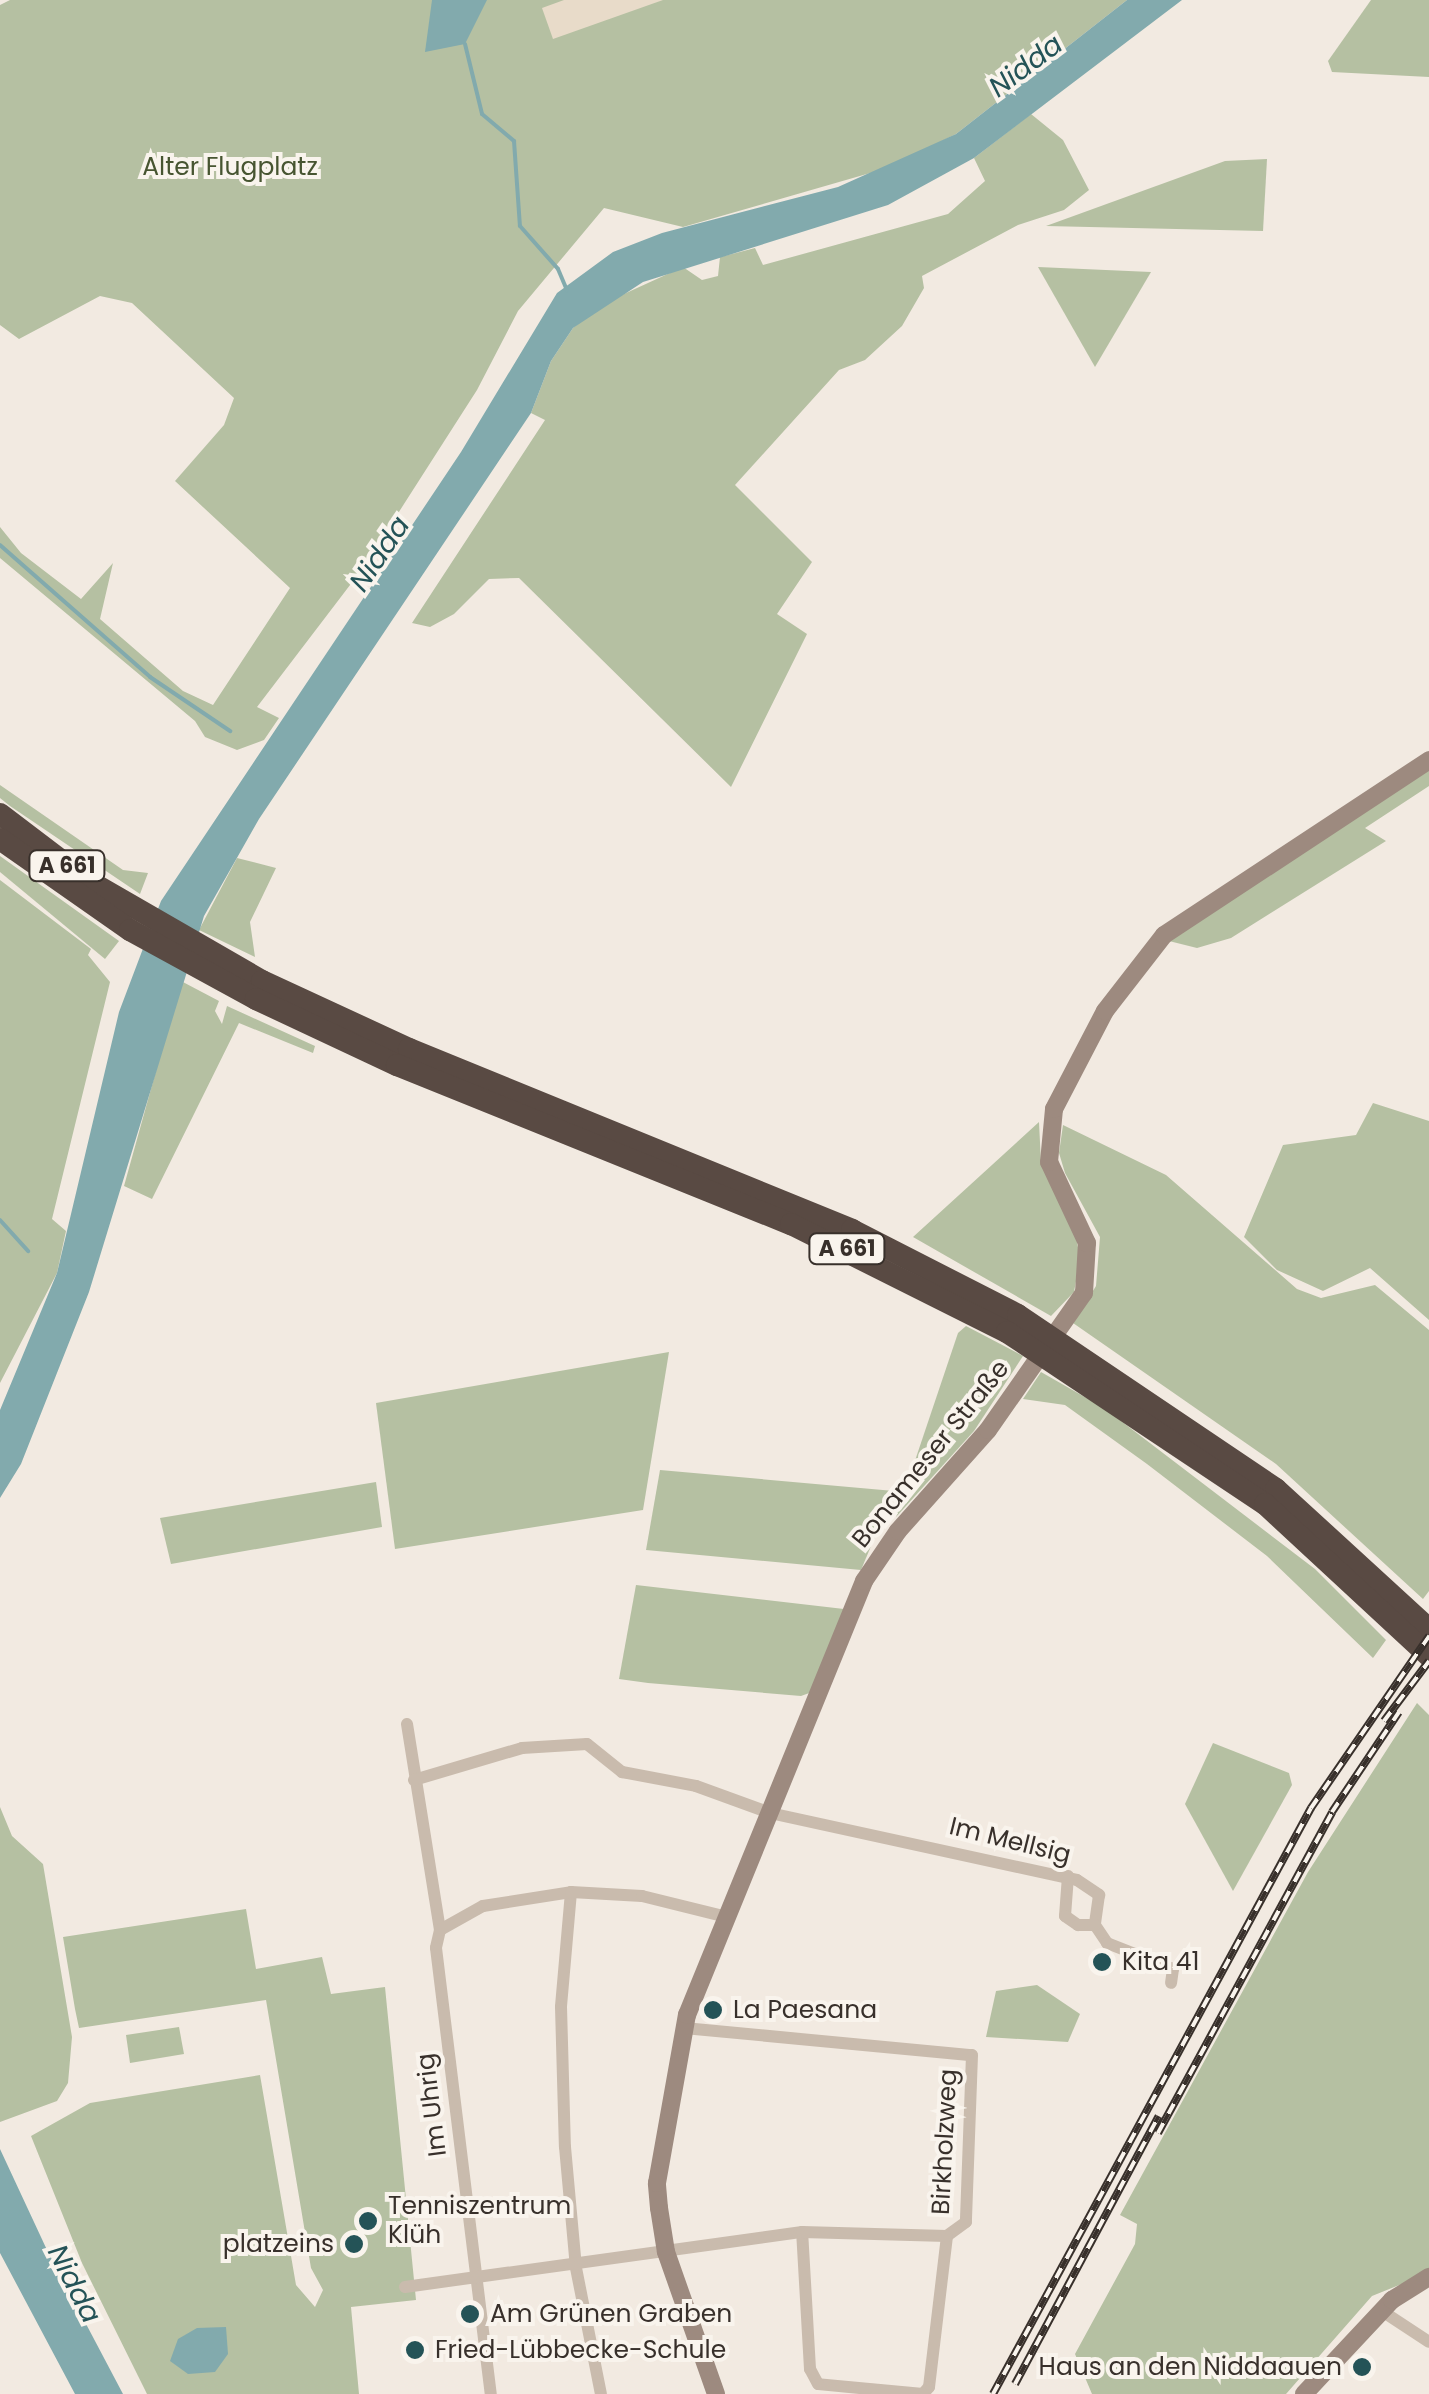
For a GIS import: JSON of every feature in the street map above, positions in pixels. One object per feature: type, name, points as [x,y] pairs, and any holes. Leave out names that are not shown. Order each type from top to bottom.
[{"type":"highway","name":"A 661","points":[[0,814],[134,921]]},
{"type":"highway","name":"A 661","points":[[0,839],[196,957],[397,1065],[840,1246],[1007,1332],[1265,1504],[1429,1656]]},
{"type":"highway","name":"A 661","points":[[196,957],[409,1049],[852,1230],[1018,1315],[1276,1488],[1429,1628]]},
{"type":"street","name":"Bonameser Straße","points":[[716,2394],[666,2252],[658,2183],[684,2028],[864,1581],[898,1531],[1016,1390],[1080,1299],[1086,1243],[1054,1178],[1048,1134],[1063,1090],[1104,1011],[1139,962],[1182,920],[1429,760]]},
{"type":"street","name":"Im Uhrig","points":[[407,1724],[440,1930],[436,1948],[491,2394]]},
{"type":"street","name":"Im Mellsig","points":[[414,1780],[522,1748],[587,1744],[622,1772],[696,1786],[770,1812],[1068,1876],[1099,1896],[1095,1925]]},
{"type":"street","points":[[1068,1876],[1065,1916],[1078,1925],[1095,1925],[1107,1943],[1173,1969],[1171,1983]]},
{"type":"street","points":[[571,1892],[561,2007],[576,2268],[601,2394]]},
{"type":"street","points":[[440,1930],[484,1906],[571,1892],[642,1896],[727,1917]]},
{"type":"street","name":"Birkholzweg","points":[[684,2028],[972,2055],[963,2230],[947,2236],[929,2387],[923,2394],[818,2384],[810,2369],[802,2232]]},
{"type":"street","points":[[405,2287],[476,2282],[802,2232],[947,2236]]},
{"type":"street","points":[[1304,2394],[1382,2311],[1429,2278]]},
{"type":"street","points":[[1382,2311],[1429,2342]]},
{"type":"green space","name":"Alter Flugplatz","points":[[10,0],[1127,0],[956,134],[891,167],[683,227],[604,208],[518,311],[477,390],[363,568],[257,707],[279,718],[264,740],[237,750],[205,737],[195,721],[0,558],[0,527],[21,553],[81,599],[113,563],[100,619],[183,691],[213,705],[290,588],[175,481],[224,425],[234,398],[132,303],[100,296],[19,339],[0,325],[0,5]]},
{"type":"green space","points":[[1371,0],[1429,0],[1429,77],[1332,72],[1328,61]]},
{"type":"green space","points":[[1031,114],[1063,140],[1089,190],[1064,210],[1018,225],[922,276],[924,288],[902,326],[865,360],[839,370],[735,485],[812,562],[777,614],[807,634],[731,787],[519,578],[489,579],[454,614],[430,627],[412,623],[545,420],[531,413],[551,361],[573,328],[602,304],[683,267],[702,280],[718,276],[720,257],[755,248],[763,265],[948,214],[985,181],[974,158]]},
{"type":"green space","points":[[1267,159],[1263,231],[1046,226],[1225,161]]},
{"type":"green space","points":[[1038,267],[1151,272],[1095,367]]},
{"type":"green space","points":[[1429,770],[1429,786],[1365,828],[1386,841],[1231,938],[1197,948],[1169,941]]},
{"type":"green space","points":[[0,785],[123,870],[148,873],[140,894],[10,806],[0,798]]},
{"type":"green space","points":[[0,856],[119,941],[105,959],[0,872]]},
{"type":"green space","points":[[237,858],[276,868],[250,922],[255,957],[199,930]]},
{"type":"green space","points":[[0,880],[91,949],[88,955],[110,982],[52,1219],[66,1231],[57,1273],[0,1383]]},
{"type":"green space","points":[[181,981],[219,1001],[215,1011],[222,1024],[227,1006],[315,1046],[313,1053],[239,1023],[152,1199],[124,1186]]},
{"type":"green space","points":[[1373,1103],[1429,1121],[1429,1320],[1370,1268],[1323,1291],[1277,1270],[1244,1237],[1283,1145],[1356,1135]]},
{"type":"green space","points":[[1039,1122],[1041,1163],[1074,1223],[1080,1260],[1074,1292],[1051,1316],[913,1237]]},
{"type":"green space","points":[[1063,1125],[1166,1175],[1297,1289],[1321,1298],[1375,1285],[1429,1330],[1429,1591],[1423,1599],[1276,1464],[1073,1323],[1096,1286],[1100,1237],[1065,1173],[1059,1153]]},
{"type":"green space","points":[[966,1326],[1023,1356],[974,1431],[896,1517],[958,1333]]},
{"type":"green space","points":[[669,1352],[643,1510],[395,1549],[376,1403]]},
{"type":"green space","points":[[1041,1372],[1104,1408],[1315,1569],[1386,1640],[1373,1658],[1267,1556],[1147,1464],[1065,1405],[1023,1399]]},
{"type":"green space","points":[[660,1470],[894,1491],[861,1570],[646,1550]]},
{"type":"green space","points":[[376,1482],[382,1527],[171,1564],[160,1518]]},
{"type":"green space","points":[[636,1585],[844,1609],[812,1692],[801,1696],[648,1683],[619,1679]]},
{"type":"green space","points":[[1417,1703],[1429,1715],[1429,2273],[1372,2296],[1286,2394],[1092,2394],[1075,2354],[1135,2244],[1137,2224],[1120,2215],[1308,1872]]},
{"type":"green space","points":[[1213,1743],[1289,1773],[1292,1785],[1233,1891],[1185,1804]]},
{"type":"green space","points":[[0,1807],[12,1836],[43,1864],[72,2037],[68,2083],[57,2101],[0,2122]]},
{"type":"green space","points":[[246,1909],[256,1969],[322,1957],[331,1994],[385,1987],[416,2300],[351,2307],[359,2394],[147,2394],[82,2263],[31,2136],[90,2103],[260,2075],[296,2285],[315,2307],[323,2290],[311,2268],[266,2000],[79,2028],[75,2009],[63,1937]]},
{"type":"green space","points":[[1037,1985],[1080,2014],[1068,2042],[986,2037],[996,1991]]},
{"type":"green space","points":[[179,2027],[184,2054],[130,2063],[126,2035]]},
{"type":"shaded area","points":[[564,0],[663,0],[553,39],[542,8]]},
{"type":"water","points":[[432,0],[487,0],[465,44],[425,52]]},
{"type":"water","points":[[1127,0],[1182,0],[974,158],[888,205],[643,282],[573,328],[551,361],[531,413],[259,819],[204,916],[89,1292],[21,1464],[0,1498],[0,1410],[57,1273],[119,1012],[161,901],[461,452],[557,293],[613,252],[662,233],[838,187],[956,134]]},
{"type":"water","points":[[0,2149],[47,2250],[123,2394],[75,2394],[0,2253]]},
{"type":"water","points":[[226,2327],[228,2354],[215,2372],[188,2374],[170,2361],[178,2339],[197,2328]]},
{"type":"waterway","points":[[465,44],[482,114],[514,141],[520,226],[558,269],[567,290]]},
{"type":"waterway","points":[[0,545],[150,677],[230,731]]},
{"type":"waterway","points":[[0,1220],[28,1251]]},
{"type":"railway","points":[[993,2394],[1311,1808],[1429,1636]]},
{"type":"railway","points":[[1384,1721],[1429,1661]]},
{"type":"railway","points":[[1158,2133],[1332,1812],[1399,1712]]},
{"type":"railway","points":[[1015,2384],[1159,2116]]},
{"type":"place","name":"Kita 41","points":[[1102,1962]]},
{"type":"place","name":"La Paesana","points":[[713,2010]]},
{"type":"place","name":"Tenniszentrum Klüh","points":[[368,2221]]},
{"type":"place","name":"platzeins","points":[[354,2244]]},
{"type":"place","name":"Am Grünen Graben","points":[[470,2314]]},
{"type":"place","name":"Fried-Lübbecke-Schule","points":[[415,2350]]},
{"type":"place","name":"Haus an den Niddaauen","points":[[1362,2367]]},
{"type":"water label","name":"Nidda","points":[[1026,66]]},
{"type":"water label","name":"Nidda","points":[[380,554]]},
{"type":"water label","name":"Nidda","points":[[74,2284]]}]
